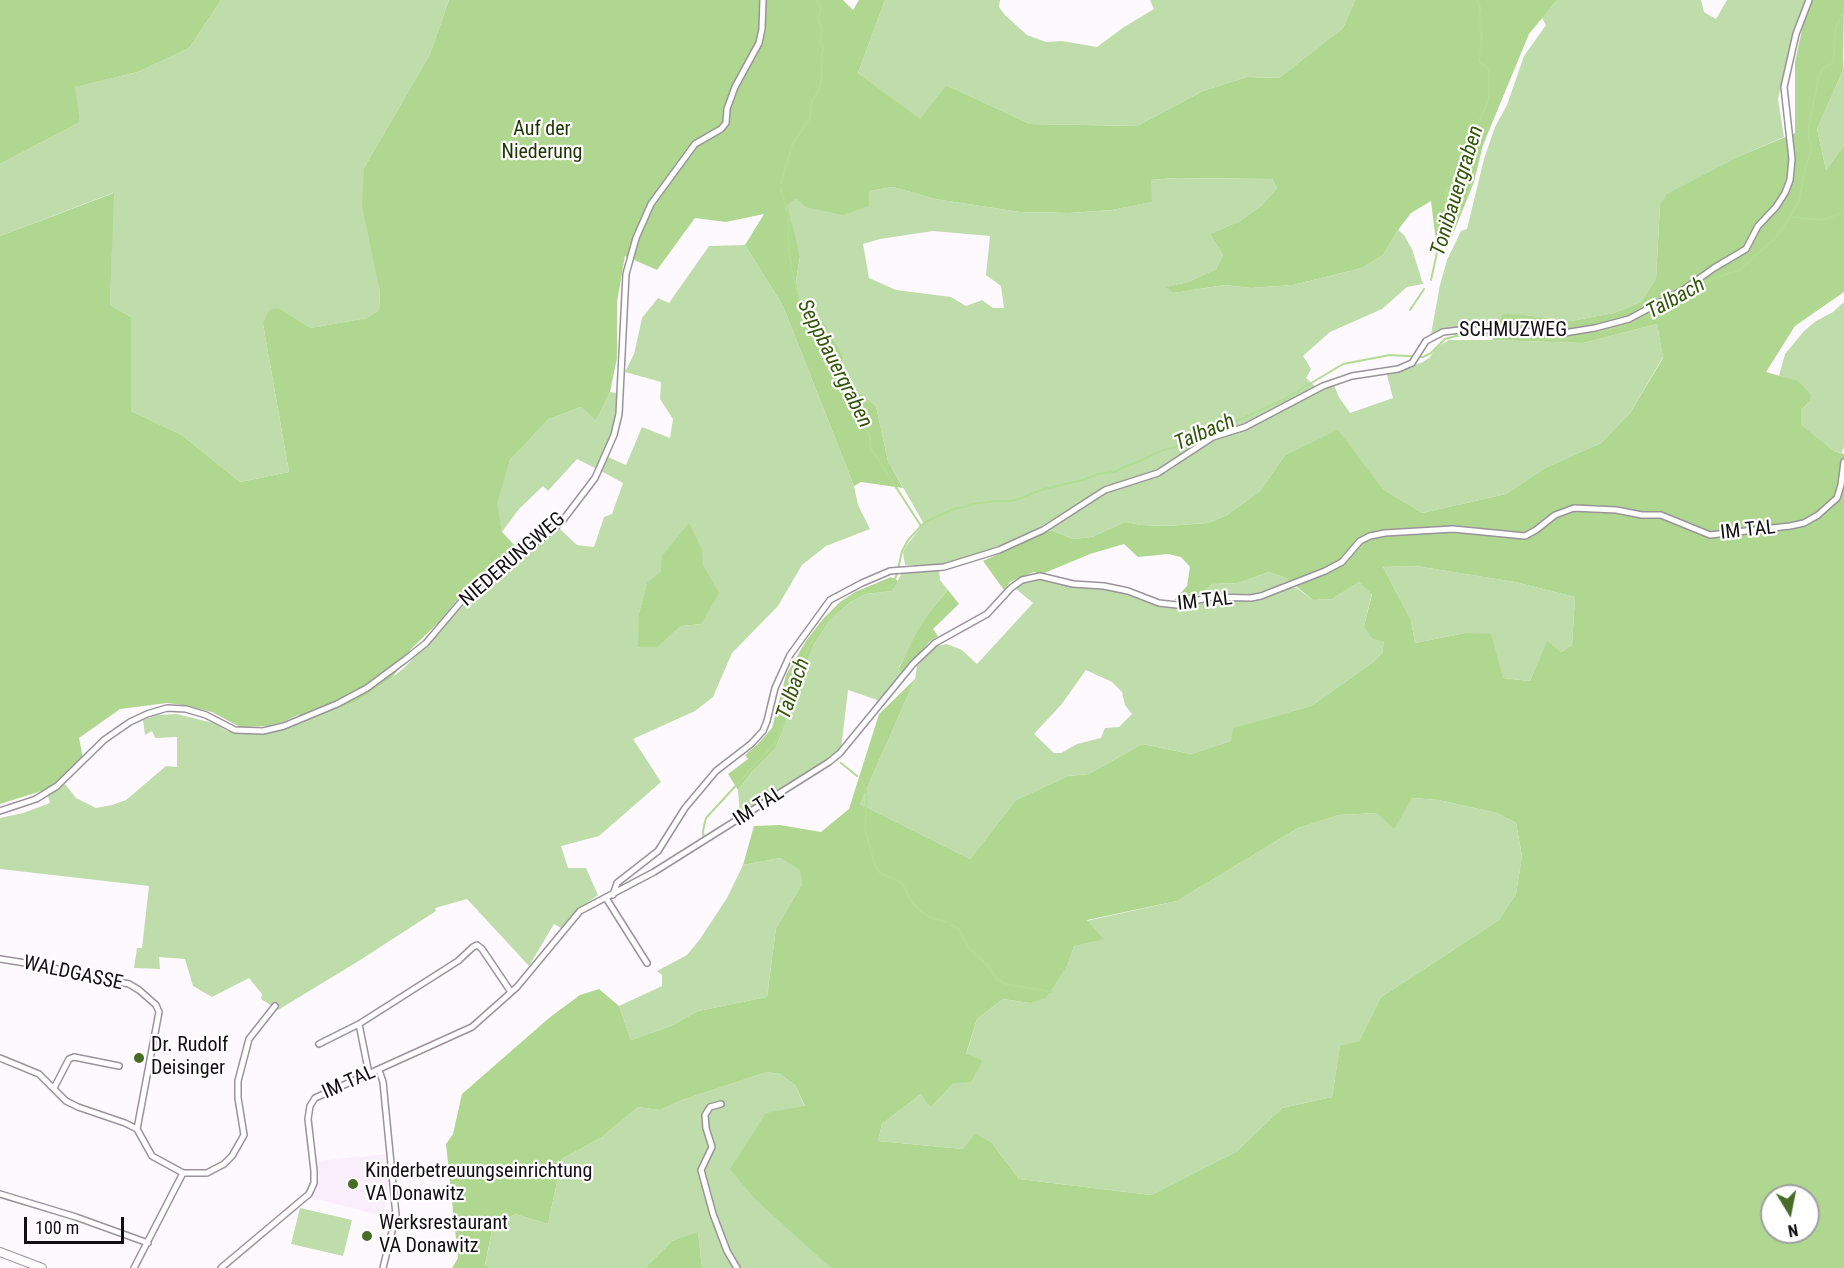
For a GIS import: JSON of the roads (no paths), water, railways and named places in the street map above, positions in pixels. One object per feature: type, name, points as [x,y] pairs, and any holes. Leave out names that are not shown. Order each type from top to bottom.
[{"type":"main road","points":[[0,1252],[42,1268]]},
{"type":"street","name":"NIEDERUNGWEG","points":[[0,811],[36,799],[57,786],[104,740],[130,722],[147,714],[167,708],[186,709],[206,714],[235,730],[263,731],[284,726],[337,704],[367,688],[426,643],[460,603],[495,572],[563,520],[595,478],[614,435],[619,414],[626,274],[636,238],[651,204],[695,144],[721,129],[726,123],[727,109],[735,87],[759,43],[763,0]]},
{"type":"street","name":"SCHMUZWEG","points":[[1426,341],[1443,333],[1460,330],[1564,333],[1629,319],[1683,290],[1746,249],[1758,226],[1785,194],[1790,180],[1792,159],[1784,87],[1796,34],[1809,0]]},
{"type":"street","name":"IM TAL","points":[[613,895],[617,884],[658,851],[685,808],[716,771],[751,744],[763,731],[775,688],[789,655],[830,600],[890,571],[944,567],[999,550],[1043,530],[1105,490],[1158,473],[1213,437],[1245,427],[1323,386],[1352,376],[1398,369],[1412,363],[1426,341]]},
{"type":"street","name":"IM TAL","points":[[221,1268],[309,1194],[314,1183],[314,1172],[308,1119],[310,1106],[315,1098],[472,1027],[512,992],[580,911],[613,895],[720,832],[829,762],[861,730],[913,664],[935,643],[987,615],[1011,588],[1030,578],[1040,576],[1073,584],[1111,587],[1159,603],[1177,605],[1211,597],[1261,596],[1342,562],[1360,541],[1370,536],[1453,529],[1525,536],[1555,515],[1574,508],[1661,515],[1710,535],[1790,526],[1804,523],[1818,515],[1837,498],[1844,462]]},
{"type":"street","points":[[606,898],[647,963]]},
{"type":"street","points":[[319,1044],[359,1024],[458,961],[477,945],[512,992]]},
{"type":"street","name":"WALDGASSE","points":[[0,959],[129,984],[140,990],[156,1005],[159,1012],[136,1129]]},
{"type":"street","points":[[0,1058],[39,1074],[66,1101],[136,1129],[152,1156],[183,1173],[207,1173],[224,1164],[232,1156],[244,1135],[238,1098],[238,1081],[249,1040],[275,1006]]},
{"type":"street","points":[[359,1024],[369,1074]]},
{"type":"street","points":[[54,1088],[69,1059],[74,1057],[119,1066]]},
{"type":"street","points":[[379,1070],[383,1082],[396,1215],[383,1268]]},
{"type":"street","points":[[721,1104],[710,1107],[705,1115],[706,1128],[712,1147],[701,1170],[713,1214],[727,1251],[737,1268]]},
{"type":"street","points":[[134,1268],[183,1173]]},
{"type":"street","points":[[0,1194],[76,1217],[148,1243]]},
{"type":"water","points":[[1455,184],[1458,189],[1458,202],[1451,208],[1444,199],[1444,189]]},
{"type":"waterway","name":"Seppbauergraben","points":[[781,183],[792,145],[810,118],[812,101],[819,90],[822,76],[823,49],[820,39],[822,28],[818,19],[821,10],[817,0]]},
{"type":"waterway","name":"Tonibauergraben","points":[[1455,184],[1465,169],[1468,146],[1489,99],[1489,70],[1479,61],[1482,35],[1479,20],[1481,9],[1477,0]]},
{"type":"waterway","points":[[1790,217],[1799,201],[1806,165],[1812,149],[1809,126],[1818,80],[1822,69],[1833,63],[1836,27],[1844,11]]},
{"type":"waterway","name":"Seppbauergraben","points":[[781,190],[789,215],[788,242],[799,301],[822,336],[829,363],[840,387],[870,436],[870,447],[921,526]]},
{"type":"waterway","name":"Tonibauergraben","points":[[1431,280],[1441,234],[1451,208]]},
{"type":"waterway","name":"Talbach","points":[[704,840],[703,831],[706,818],[776,742],[802,660],[817,632],[844,602],[863,593],[892,586],[902,551],[908,540],[925,522],[956,508],[995,501],[1013,501],[1044,489],[1098,474],[1114,472],[1166,449],[1180,446],[1206,431],[1241,419],[1283,400],[1343,364],[1390,355],[1423,357],[1431,353],[1445,339],[1456,336],[1480,335],[1564,340],[1624,326],[1677,303],[1715,278],[1740,270],[1775,238],[1790,217],[1823,220],[1844,212]]},
{"type":"waterway","name":"Tonibauergraben","points":[[1410,310],[1424,289]]},
{"type":"waterway","points":[[841,763],[857,776]]},
{"type":"waterway","points":[[863,781],[867,796],[865,829],[874,863],[879,872],[902,883],[911,901],[921,911],[931,918],[947,922]]},
{"type":"waterway","points":[[951,925],[959,929],[968,947],[986,964],[998,980],[1006,984],[1052,992]]},
{"type":"place","name":"Dr. Rudolf Deisinger","points":[[139,1058]]},
{"type":"place","name":"Kinderbetreuungseinrichtung VA Donawitz","points":[[353,1184]]},
{"type":"place","name":"Werksrestaurant VA Donawitz","points":[[367,1236]]},
{"type":"park label","name":"Auf der Niederung","points":[[542,142]]}]
